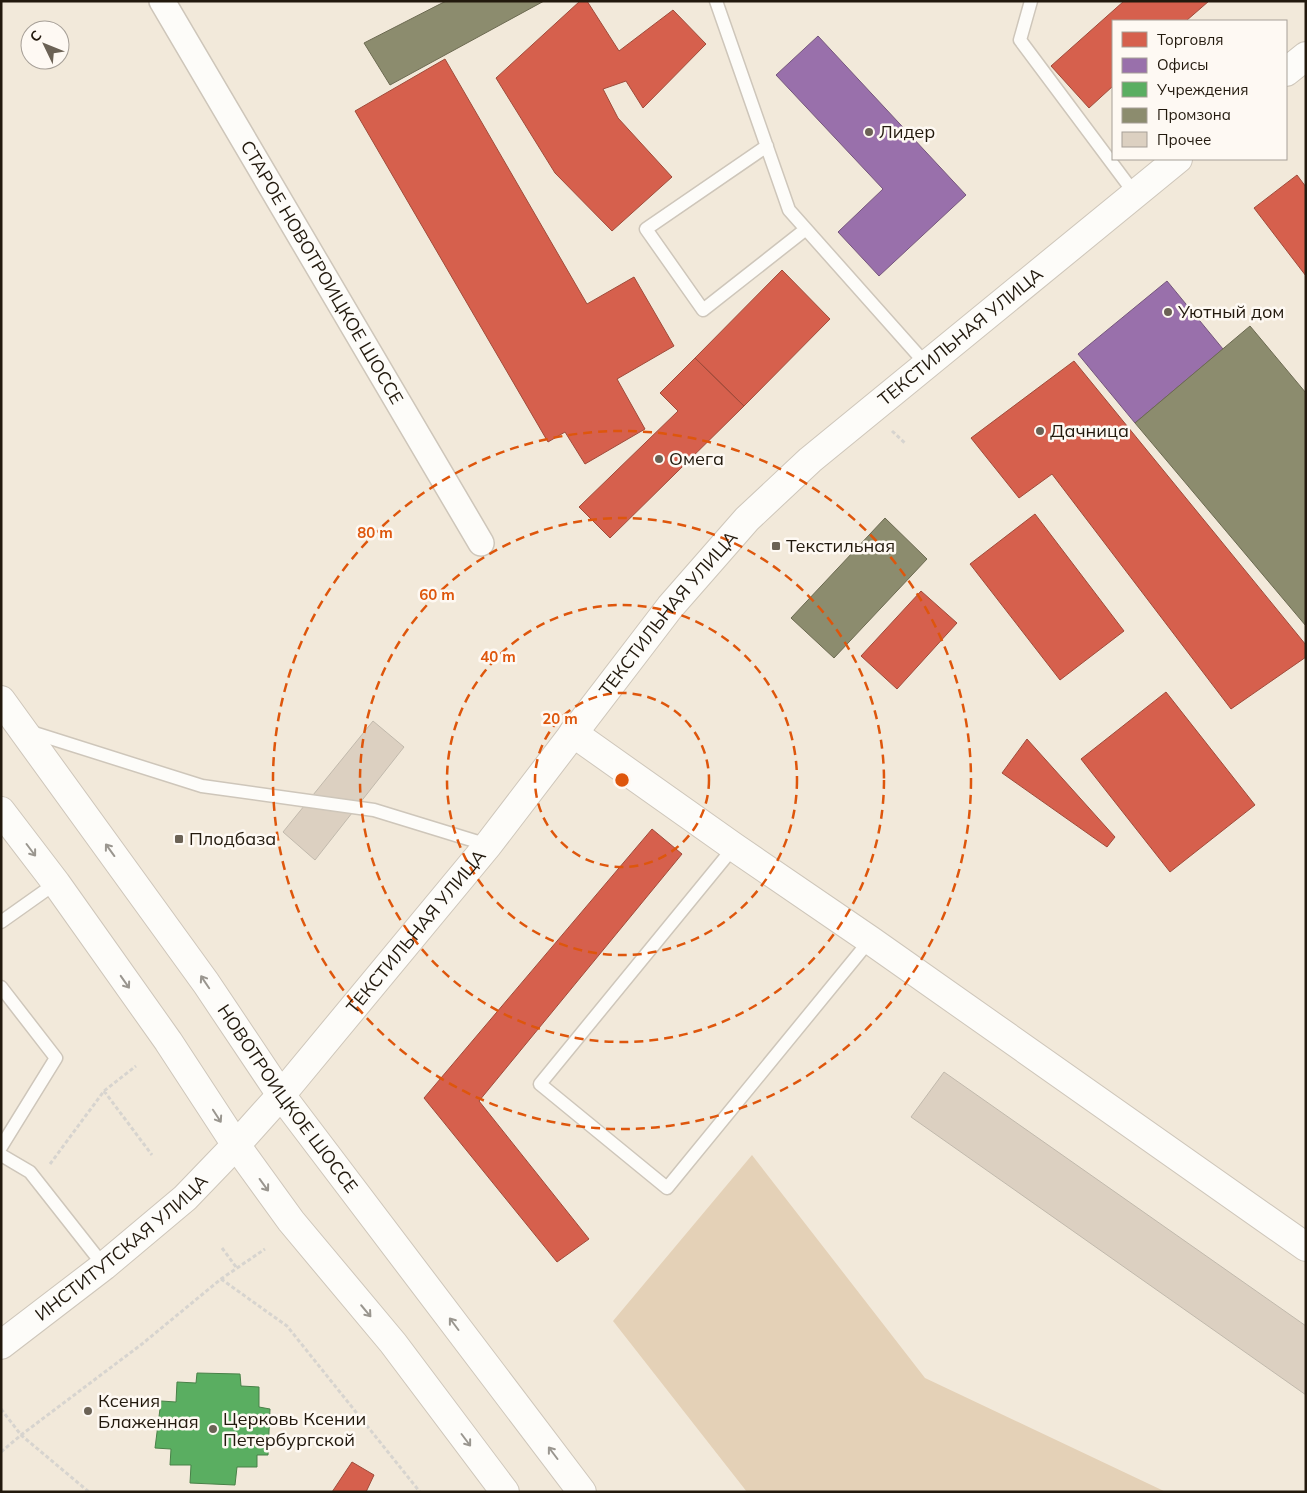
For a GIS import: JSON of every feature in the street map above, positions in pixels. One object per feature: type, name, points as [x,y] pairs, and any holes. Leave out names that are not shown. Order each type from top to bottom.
[{"type":"main road","points":[[1287,71],[1306,56]]},
{"type":"main road","name":"ТЕКСТИЛЬНАЯ УЛИЦА","points":[[236,1145],[281,1096],[488,845],[670,607],[747,520],[810,460],[1177,160]]},
{"type":"main road","name":"НОВОТРОИЦКОЕ ШОССЕ","points":[[1,700],[206,983],[281,1096],[582,1492]]},
{"type":"main road","points":[[573,733],[734,848],[870,940],[1306,1247]]},
{"type":"main road","points":[[1,811],[56,883],[168,1041],[236,1145],[291,1222],[393,1343],[505,1492]]},
{"type":"main road","name":"ИНСТИТУТСКАЯ УЛИЦА","points":[[1,1345],[104,1266],[186,1198],[236,1145]]},
{"type":"street","name":"СТАРОЕ НОВОТРОИЦКОЕ ШОССЕ","points":[[162,1],[480,543]]},
{"type":"lane","points":[[716,1],[790,210],[926,364]]},
{"type":"lane","points":[[1031,1],[1020,40],[1135,194]]},
{"type":"lane","points":[[767,146],[646,229],[703,310],[806,228]]},
{"type":"lane","points":[[22,729],[202,786],[374,810],[488,845]]},
{"type":"lane","points":[[734,848],[540,1084],[667,1188],[870,940]]},
{"type":"lane","points":[[1,922],[56,883]]},
{"type":"lane","points":[[1,987],[56,1058],[1,1147]]},
{"type":"lane","points":[[1,1154],[30,1172],[38,1180],[104,1266]]},
{"type":"path","points":[[38,1180],[104,1091],[136,1066]]},
{"type":"path","points":[[104,1091],[152,1155]]},
{"type":"path","points":[[222,1248],[236,1268]]},
{"type":"path","points":[[1,1452],[142,1344],[236,1268],[266,1248]]},
{"type":"path","points":[[222,1279],[287,1326],[420,1492]]},
{"type":"path","points":[[1,1409],[21,1435],[89,1492]]},
{"type":"shaded area","points":[[752,1155],[925,1378],[1166,1492],[747,1492],[613,1321]]},
{"type":"building: Торговля","points":[[580,1],[587,1],[619,51],[673,10],[706,44],[643,108],[626,81],[603,89],[618,118],[672,177],[612,231],[555,173],[496,78]]},
{"type":"building: Торговля","points":[[1124,1],[1209,1],[1187,20],[1112,20],[1112,87],[1089,108],[1051,66]]},
{"type":"building: Торговля","points":[[445,59],[587,304],[634,277],[674,346],[617,379],[645,429],[585,464],[565,432],[548,442],[355,111]]},
{"type":"building: Торговля","points":[[1297,175],[1306,187],[1306,276],[1254,208]]},
{"type":"building: Торговля","points":[[782,270],[830,319],[744,406],[695,358]]},
{"type":"building: Торговля","name":"Омега","points":[[695,358],[744,406],[610,538],[579,507],[678,411],[660,393]]},
{"type":"building: Торговля","points":[[1074,361],[1306,645],[1306,657],[1231,709],[1052,474],[1019,498],[971,438]]},
{"type":"building: Торговля","points":[[1035,514],[1124,631],[1060,680],[970,564]]},
{"type":"building: Торговля","points":[[921,591],[957,623],[897,689],[861,656]]},
{"type":"building: Торговля","points":[[1166,692],[1255,805],[1170,872],[1081,759]]},
{"type":"building: Торговля","points":[[1027,739],[1115,837],[1107,847],[1002,773]]},
{"type":"building: Торговля","points":[[652,829],[682,854],[479,1101],[589,1239],[557,1262],[424,1098]]},
{"type":"building: Торговля","points":[[352,1462],[374,1475],[366,1492],[332,1492]]},
{"type":"building: Офисы","name":"Лидер","points":[[818,36],[966,195],[879,276],[838,232],[883,189],[776,75]]},
{"type":"building: Офисы","points":[[1167,281],[1223,349],[1135,423],[1078,354]]},
{"type":"building: Учреждения","name":"Церковь Ксении Петербургской","points":[[197,1373],[240,1374],[241,1386],[259,1387],[259,1407],[270,1409],[268,1455],[257,1455],[257,1467],[237,1467],[235,1485],[190,1483],[191,1465],[170,1465],[171,1449],[155,1448],[161,1401],[176,1402],[177,1382],[196,1383]]},
{"type":"building: Промзона","points":[[446,1],[544,1],[390,85],[364,43]]},
{"type":"building: Промзона","points":[[1250,326],[1306,393],[1306,626],[1135,423]]},
{"type":"building: Промзона","points":[[885,518],[927,559],[834,658],[791,618]]},
{"type":"building: Прочее","points":[[373,721],[404,747],[315,860],[283,832]]},
{"type":"building: Прочее","points":[[944,1072],[1306,1326],[1306,1395],[911,1117]]},
{"type":"place","name":"Лидер","points":[[869,132]]},
{"type":"place","name":"Уютный дом","points":[[1168,312]]},
{"type":"place","name":"Дачница","points":[[1040,431]]},
{"type":"place","name":"Омега","points":[[659,459]]},
{"type":"place","name":"Текстильная","points":[[776,546]]},
{"type":"place","name":"Плодбаза","points":[[179,839]]},
{"type":"place","name":"Ксения Блаженная","points":[[88,1411]]},
{"type":"place","name":"Церковь Ксении Петербургской","points":[[213,1429]]}]
